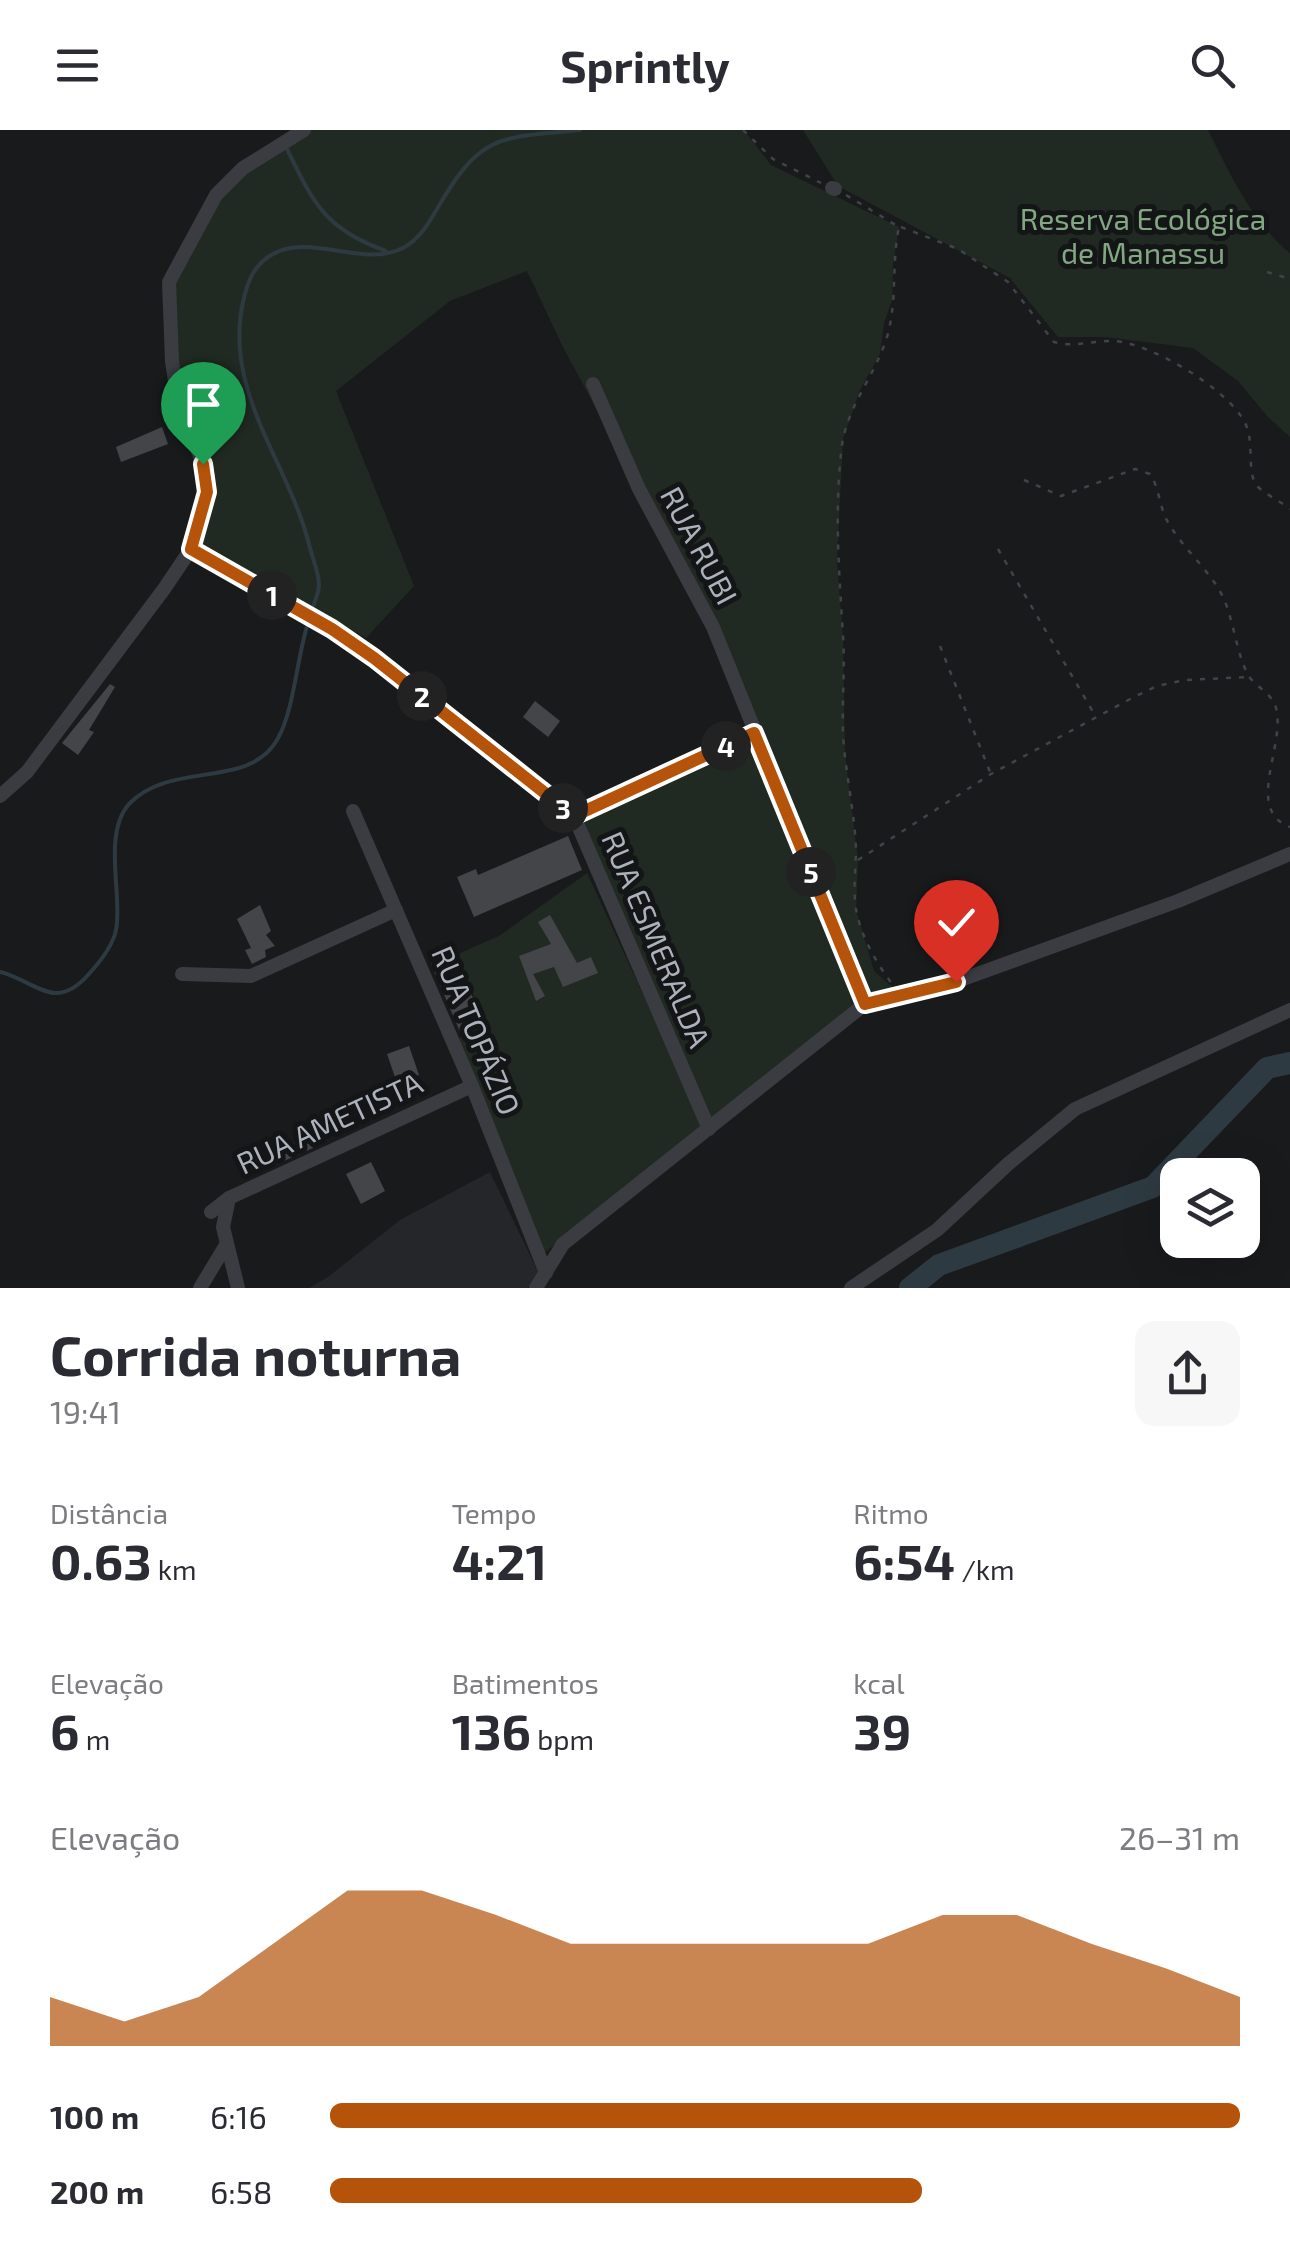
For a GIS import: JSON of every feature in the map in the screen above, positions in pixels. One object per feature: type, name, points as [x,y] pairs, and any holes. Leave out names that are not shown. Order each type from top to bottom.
[{"type":"street","points":[[0,796],[27,772],[191,549],[207,492],[203,464],[178,400],[172,361],[170,282],[216,195],[243,168],[304,130]]},
{"type":"street","name":"RUA RUBI","points":[[593,384],[639,489],[713,627],[865,1004]]},
{"type":"street","name":"RUA ESMERALDA","points":[[191,549],[332,629],[374,658],[574,816],[709,1129]]},
{"type":"street","points":[[574,816],[754,733]]},
{"type":"street","name":"RUA TOPÁZIO","points":[[353,811],[472,1086],[546,1273]]},
{"type":"street","points":[[536,1288],[563,1244],[865,1004],[956,982],[1178,901],[1290,854]]},
{"type":"street","points":[[182,974],[251,976],[396,910]]},
{"type":"street","points":[[851,1288],[937,1230],[1074,1109],[1290,1010]]},
{"type":"street","name":"RUA AMETISTA","points":[[211,1212],[229,1198],[472,1086]]},
{"type":"street","points":[[229,1198],[223,1227],[238,1288]]},
{"type":"street","points":[[200,1288],[226,1245]]},
{"type":"path","points":[[743,130],[773,159],[899,226],[958,249],[1008,282],[1054,342],[1121,342],[1146,348],[1211,386],[1241,415],[1249,430],[1252,478],[1258,487],[1290,509]]},
{"type":"path","points":[[899,226],[891,320],[877,362],[851,410],[843,439],[836,561],[843,637],[843,738],[858,860],[854,881],[856,910],[879,966],[899,993]]},
{"type":"path","points":[[1267,272],[1290,279]]},
{"type":"path","points":[[1024,480],[1062,496],[1134,469],[1150,474],[1163,514],[1210,574],[1224,599],[1248,677],[1274,701],[1278,718],[1276,748],[1267,802],[1271,815],[1290,827]]},
{"type":"path","points":[[998,549],[1096,718]]},
{"type":"path","points":[[940,646],[991,774]]},
{"type":"path","points":[[858,860],[991,774],[1158,686],[1185,680],[1248,677]]},
{"type":"shaded area","points":[[490,1172],[540,1276],[527,1288],[309,1288],[400,1220]]},
{"type":"green space","points":[[308,130],[744,130],[771,165],[899,227],[892,301],[880,354],[860,390],[843,439],[837,561],[845,754],[858,860],[856,910],[874,971],[899,993],[865,1004],[709,1129],[581,819],[753,734],[713,627],[563,347],[527,271],[450,301],[336,391],[414,586],[366,638],[200,547],[207,492],[178,400],[169,303],[183,252],[216,195]]},
{"type":"green space","name":"Reserva Ecológica de Manassu","points":[[803,130],[1208,130],[1253,212],[1290,253],[1290,437],[1238,381],[1193,348],[1106,337],[1058,337],[1010,278],[838,186]]},
{"type":"green space","points":[[587,873],[704,1126],[543,1254],[458,1039],[484,1022],[458,954],[499,936]]},
{"type":"building","points":[[162,427],[168,444],[121,462],[116,447]]},
{"type":"building","points":[[110,684],[115,687],[89,730],[94,732],[78,755],[62,743]]},
{"type":"building","points":[[535,701],[560,721],[548,737],[523,717]]},
{"type":"building","points":[[568,836],[582,870],[474,917],[457,877],[476,869],[478,875]]},
{"type":"building","points":[[260,905],[271,931],[266,935],[275,946],[265,950],[266,957],[252,964],[245,950],[251,948],[237,919]]},
{"type":"building","points":[[550,915],[577,963],[591,957],[598,973],[563,987],[554,967],[533,974],[545,996],[536,1001],[519,956],[551,944],[538,922]]},
{"type":"building","points":[[452,953],[485,1023],[461,1034],[431,964]]},
{"type":"building","points":[[409,1046],[419,1075],[397,1083],[387,1054]]},
{"type":"building","points":[[308,1136],[313,1148],[275,1165],[270,1152]]},
{"type":"building","points":[[371,1162],[385,1191],[361,1204],[346,1174]]},
{"type":"waterway","points":[[311,614],[319,588],[317,571],[301,517],[250,398],[242,367],[239,335],[251,277],[262,261],[284,250],[300,247],[369,254],[403,248],[423,231],[452,184],[480,153],[510,138],[580,130]]},
{"type":"waterway","points":[[286,147],[313,198],[334,223],[386,251]]},
{"type":"waterway","points":[[0,972],[56,993],[74,987],[92,970],[109,948],[116,930],[115,848],[121,817],[129,804],[166,782],[229,771],[264,755],[283,728],[308,623]]},
{"type":"waterway","points":[[910,1288],[939,1265],[1153,1187],[1267,1068],[1290,1063]]},
{"type":"route","points":[[203,464],[207,492],[191,549],[332,629],[374,658],[574,816],[754,733],[865,1004],[956,982]]}]
